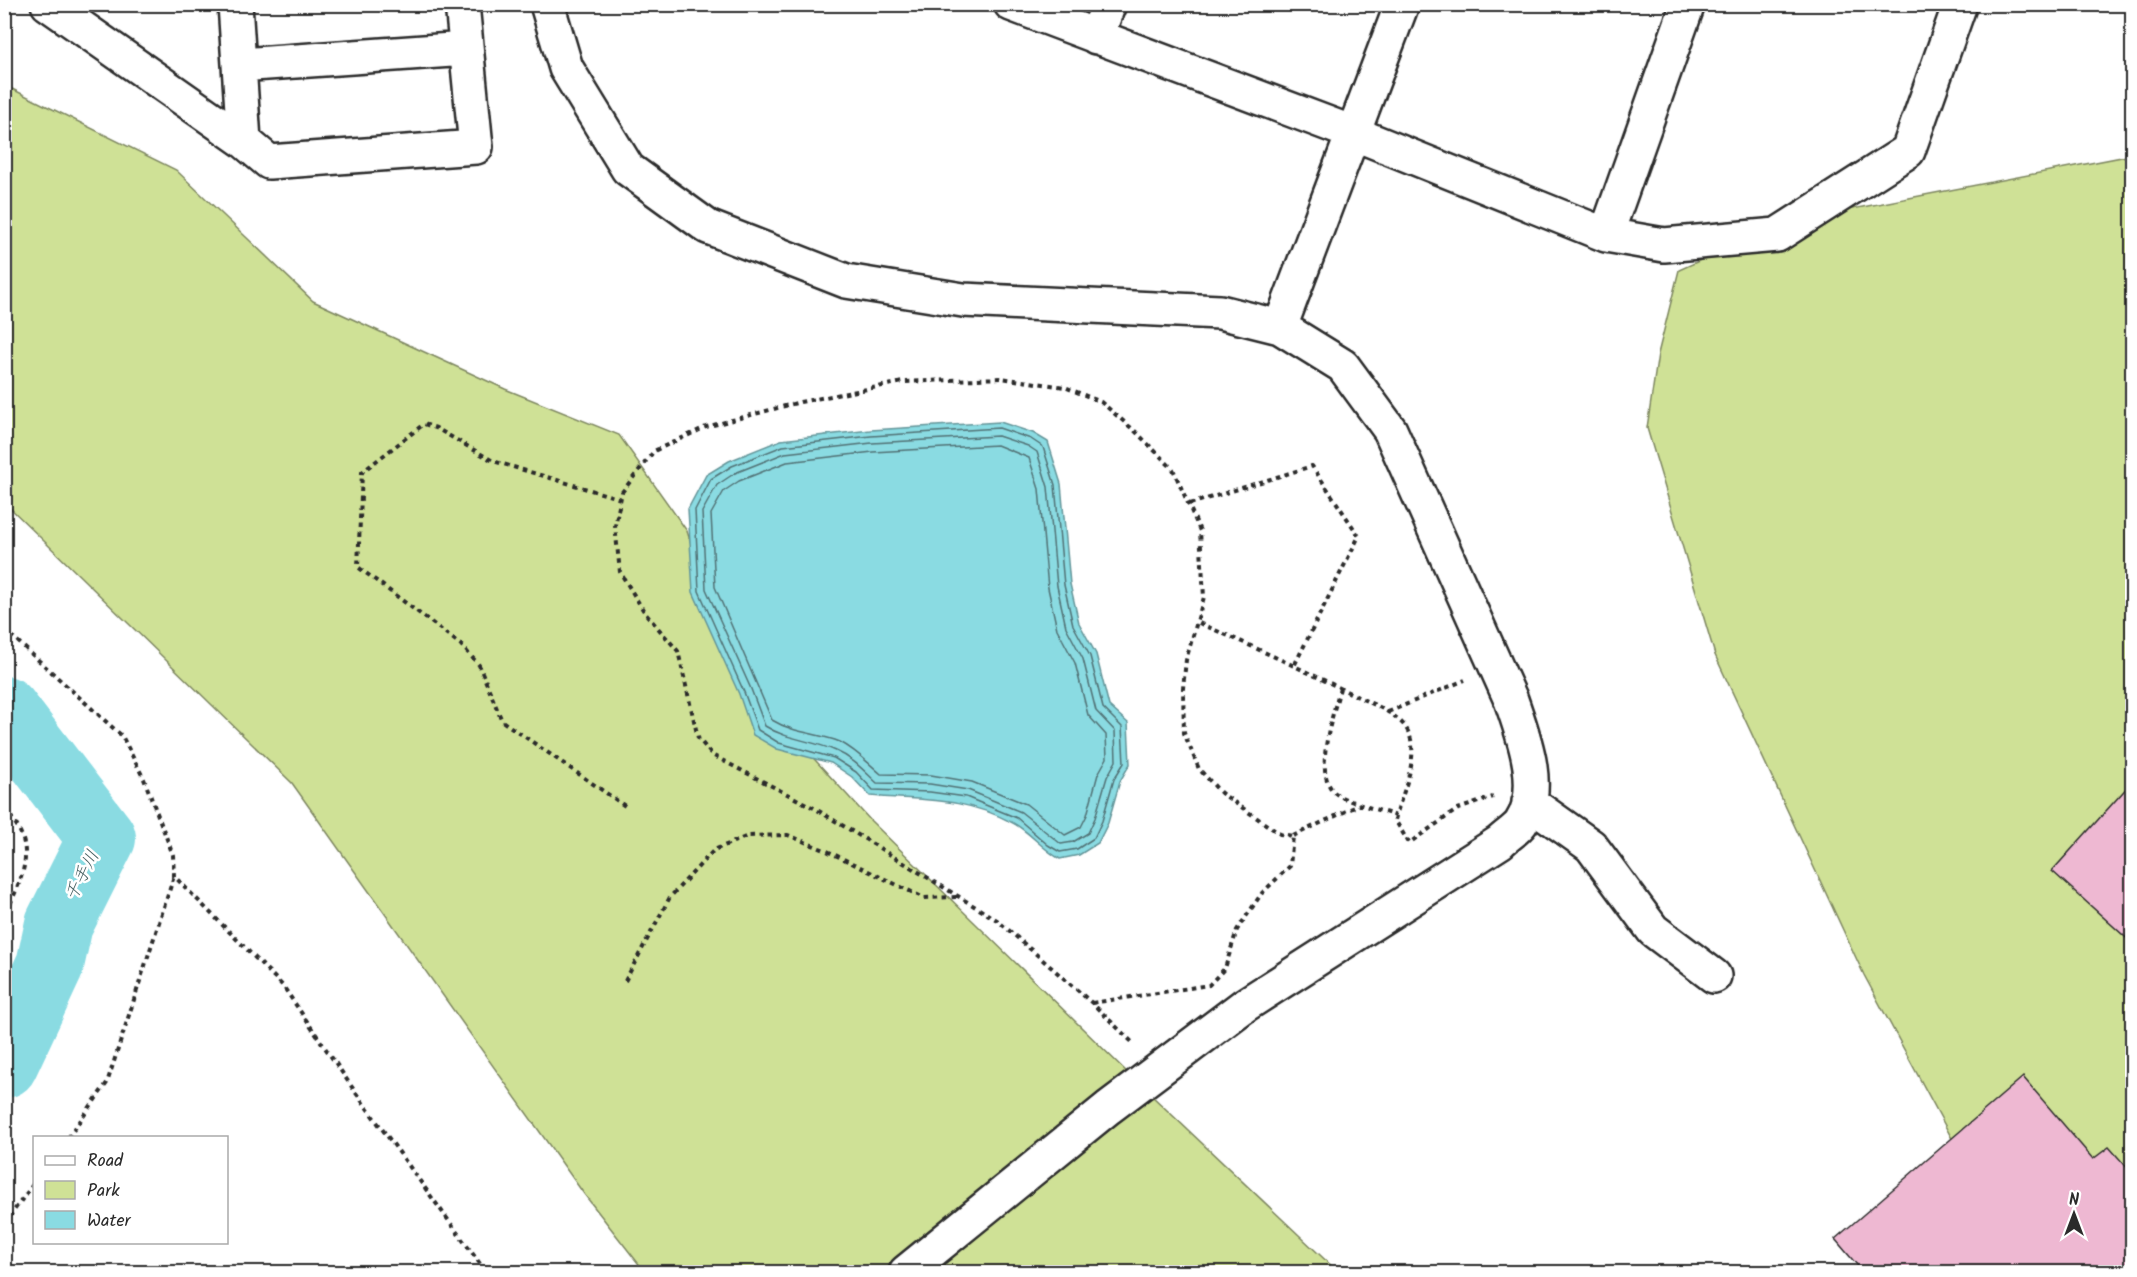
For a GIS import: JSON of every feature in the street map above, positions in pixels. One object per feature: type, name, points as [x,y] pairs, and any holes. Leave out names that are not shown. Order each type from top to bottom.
[{"type":"street","points":[[48,4],[244,141],[269,162],[476,147],[462,4]]},
{"type":"street","points":[[235,4],[244,141]]},
{"type":"street","points":[[547,4],[566,68],[628,169],[708,227],[846,281],[963,300],[1220,312],[1280,327],[1343,366],[1390,430],[1496,668],[1526,742],[1529,802],[1521,824],[1500,842],[1245,1005],[1108,1108],[906,1272]]},
{"type":"street","points":[[1011,4],[1353,134],[1606,235],[1664,245],[1777,235],[1908,152],[1960,4]]},
{"type":"street","points":[[1096,37],[1109,4]]},
{"type":"street","points":[[1280,327],[1402,4]]},
{"type":"street","points":[[1606,235],[1688,4]]},
{"type":"street","points":[[239,64],[466,49]]},
{"type":"street","points":[[1529,802],[1591,846],[1653,930],[1714,976]]},
{"type":"path","points":[[1159,1069],[1092,1003],[997,920],[814,808],[712,755],[698,738],[678,651],[645,613],[620,572],[615,526],[622,492],[654,451],[706,427],[800,402],[903,382],[1001,378],[1065,387],[1101,402],[1136,432],[1173,469],[1200,531],[1204,597],[1199,623],[1186,660],[1183,688],[1184,733],[1199,769],[1221,793],[1280,834],[1293,836],[1361,803]]},
{"type":"path","points":[[621,499],[493,461],[436,428],[424,424],[362,472],[358,567],[460,644],[479,665],[502,722],[625,806]]},
{"type":"path","points":[[1190,504],[1312,466],[1359,536],[1294,666]]},
{"type":"path","points":[[1199,623],[1388,712],[1406,728],[1411,751],[1410,780],[1395,820],[1409,843],[1458,809],[1490,797],[1529,802]]},
{"type":"path","points":[[4,629],[122,736],[144,779],[173,855],[174,876],[107,1083],[69,1136]]},
{"type":"path","points":[[1388,712],[1496,668]]},
{"type":"path","points":[[1340,688],[1324,753],[1326,777],[1336,795],[1396,816]]},
{"type":"path","points":[[4,809],[14,819],[26,843],[26,871],[4,917]]},
{"type":"path","points":[[625,981],[670,897],[714,850],[748,836],[788,835],[924,898],[957,897]]},
{"type":"path","points":[[1092,1003],[1209,985],[1225,968],[1237,930],[1262,893],[1290,866],[1293,836]]},
{"type":"path","points":[[174,876],[283,986],[356,1093],[486,1272]]},
{"type":"path","points":[[4,1224],[33,1184]]},
{"type":"green space","points":[[4,85],[176,170],[313,301],[505,389],[619,435],[687,531],[729,666],[871,821],[1132,1077],[1338,1272],[645,1272],[584,1194],[292,783],[5,503]]},
{"type":"green space","points":[[2132,155],[2132,1272],[2011,1272],[2000,1228],[1864,975],[1715,655],[1647,428],[1658,354],[1679,270],[1785,222]]},
{"type":"water","points":[[1000,422],[1033,433],[1048,442],[1061,484],[1070,584],[1079,623],[1096,654],[1109,706],[1128,723],[1130,764],[1120,781],[1108,823],[1098,843],[1079,855],[1060,859],[1019,827],[994,814],[942,801],[870,796],[852,777],[831,763],[777,749],[753,735],[739,694],[693,592],[688,509],[706,475],[729,461],[781,440],[871,430]]},
{"type":"building","points":[[2132,782],[2132,943],[2052,871]]},
{"type":"building","points":[[2023,1077],[2093,1159],[2109,1147],[2132,1173],[2132,1272],[1863,1272],[1835,1239]]},
{"type":"waterway","name":"千手川","points":[[4,710],[102,838],[59,924],[50,965],[4,1064]]}]
